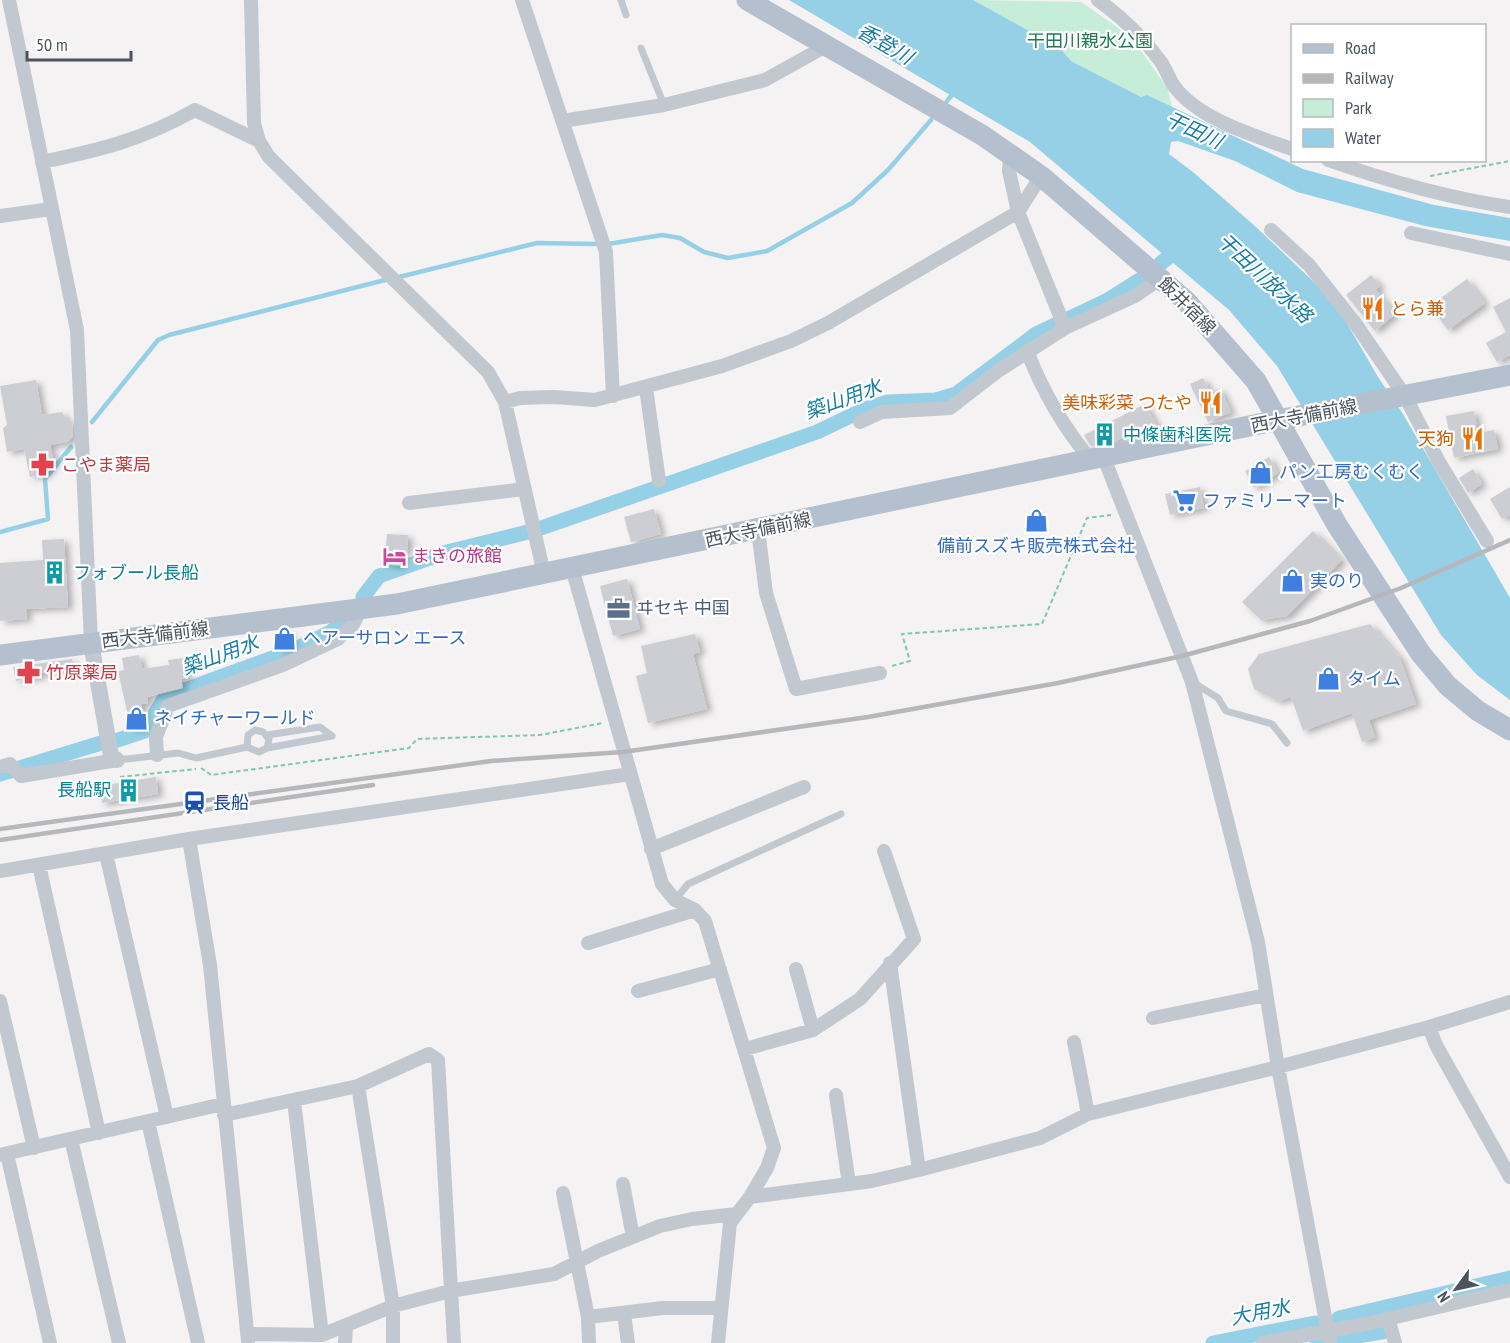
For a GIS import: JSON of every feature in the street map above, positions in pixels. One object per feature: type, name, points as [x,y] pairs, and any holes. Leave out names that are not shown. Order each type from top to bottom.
[{"type":"main road","name":"飯井宿線","points":[[747,0],[982,135],[1041,176],[1186,301],[1288,418],[1343,535],[1421,654],[1448,686],[1478,711],[1510,730]]},
{"type":"main road","name":"西大寺備前線","points":[[0,655],[361,608],[544,574],[1288,418],[1510,375]]},
{"type":"street","points":[[9,0],[77,330],[91,643],[111,756],[117,760]]},
{"type":"street","points":[[251,0],[254,123],[259,141],[269,157],[488,372],[505,402],[544,574]]},
{"type":"street","points":[[522,0],[606,252],[612,396]]},
{"type":"street","points":[[1098,0],[1128,22],[1161,63],[1175,87],[1196,107],[1247,133],[1291,148]]},
{"type":"street","points":[[561,121],[664,105],[765,80],[826,46]]},
{"type":"street","points":[[42,162],[111,148],[160,130],[195,110],[259,141]]},
{"type":"street","points":[[1010,155],[1009,171],[1018,212],[1063,322]]},
{"type":"street","points":[[1334,162],[1418,189],[1461,200],[1510,207]]},
{"type":"street","points":[[505,402],[520,398],[554,397],[595,400],[722,366],[791,341],[828,323],[1018,212],[1041,176]]},
{"type":"street","points":[[0,216],[51,209]]},
{"type":"street","points":[[1271,230],[1309,265],[1334,294],[1402,397],[1487,541]]},
{"type":"street","points":[[1411,233],[1510,254]]},
{"type":"street","points":[[860,422],[882,412],[950,408],[1028,351],[1063,322],[1135,296],[1160,279]]},
{"type":"street","points":[[1028,351],[1045,396],[1075,441],[1097,459],[1126,513],[1192,682],[1258,942],[1278,1067],[1329,1337]]},
{"type":"street","points":[[646,388],[659,481]]},
{"type":"street","points":[[409,503],[524,489]]},
{"type":"street","points":[[758,530],[765,593],[796,689],[880,673]]},
{"type":"street","points":[[572,568],[662,884],[675,900],[695,910],[705,921],[774,1148],[767,1168],[750,1197],[730,1223],[718,1343]]},
{"type":"street","points":[[157,755],[156,737],[168,706],[282,665],[338,639],[353,625],[361,608]]},
{"type":"street","points":[[5,766],[21,776],[117,760]]},
{"type":"street","points":[[0,871],[189,839],[630,774]]},
{"type":"street","points":[[651,849],[804,787]]},
{"type":"street","points":[[189,839],[210,965],[248,1339],[322,1335],[393,1306],[450,1291],[554,1274],[598,1251],[681,1221],[737,1214]]},
{"type":"street","points":[[745,1049],[813,1030],[860,999],[914,939],[884,851]]},
{"type":"street","points":[[106,854],[167,1117]]},
{"type":"street","points":[[39,865],[99,1133]]},
{"type":"street","points":[[588,943],[695,910]]},
{"type":"street","points":[[890,963],[919,1170]]},
{"type":"street","points":[[638,991],[720,969]]},
{"type":"street","points":[[796,969],[813,1030]]},
{"type":"street","points":[[1153,1018],[1266,995]]},
{"type":"street","points":[[0,1001],[34,1148]]},
{"type":"street","points":[[750,1197],[849,1184],[919,1170],[1040,1138],[1088,1114],[1429,1027],[1510,1002]]},
{"type":"street","points":[[1429,1027],[1510,1177]]},
{"type":"street","points":[[1074,1042],[1088,1114]]},
{"type":"street","points":[[50,1343],[4,1154],[167,1117],[294,1101],[358,1086],[429,1054],[438,1060],[454,1343]]},
{"type":"street","points":[[358,1086],[393,1306],[393,1343]]},
{"type":"street","points":[[836,1095],[849,1184]]},
{"type":"street","points":[[294,1101],[322,1335]]},
{"type":"street","points":[[148,1121],[198,1343]]},
{"type":"street","points":[[71,1139],[119,1343]]},
{"type":"street","points":[[623,1184],[633,1237]]},
{"type":"street","points":[[563,1193],[588,1317],[589,1343]]},
{"type":"street","points":[[1263,1343],[1329,1337],[1388,1318],[1510,1290]]},
{"type":"street","points":[[588,1317],[663,1308],[720,1308]]},
{"type":"street","points":[[624,1314],[628,1343]]},
{"type":"street","points":[[1388,1318],[1395,1343]]},
{"type":"street","points":[[345,1343],[346,1326]]},
{"type":"lane","points":[[621,0],[626,15]]},
{"type":"lane","points":[[641,48],[664,105]]},
{"type":"lane","points":[[1192,682],[1218,699],[1226,711],[1272,724],[1287,743]]},
{"type":"lane","points":[[117,760],[178,753],[196,758],[248,747],[259,752],[267,748],[332,736],[320,727],[267,735],[259,730],[251,732],[246,739],[248,747]]},
{"type":"lane","points":[[267,735],[267,748]]},
{"type":"lane","points":[[675,900],[688,884],[841,814]]},
{"type":"path","points":[[1418,189],[1427,176],[1510,161]]},
{"type":"path","points":[[880,673],[884,668],[910,661],[902,634],[1042,624],[1087,518],[1126,513]]},
{"type":"path","points":[[120,777],[203,768],[211,775],[409,748],[417,739],[540,735],[614,720]]},
{"type":"green space","name":"干田川親水公園","points":[[973,0],[1081,2],[1117,27],[1142,52],[1168,89],[1172,108],[1147,95],[1141,97],[1071,61],[1060,48]]},
{"type":"water","points":[[789,0],[973,0],[1060,48],[1071,61],[1141,97],[1147,95],[1303,169],[1434,205],[1510,218],[1510,241],[1425,226],[1297,192],[1235,161],[1178,141],[1171,142],[1169,154],[1256,227],[1316,284],[1345,320],[1378,377],[1403,414],[1510,598],[1510,700],[1477,675],[1441,635],[1277,366],[1229,310],[1030,142]]},
{"type":"building","points":[[1371,275],[1380,286],[1376,290],[1395,314],[1375,331],[1346,295]]},
{"type":"building","points":[[1467,279],[1485,303],[1448,330],[1430,306]]},
{"type":"building","points":[[1510,298],[1510,355],[1497,362],[1486,343],[1506,332],[1493,307]]},
{"type":"building","points":[[1203,378],[1211,393],[1220,388],[1231,412],[1208,422],[1190,384]]},
{"type":"building","points":[[36,380],[42,415],[62,412],[67,420],[72,421],[73,437],[67,442],[50,445],[54,462],[46,474],[30,477],[24,449],[7,452],[3,428],[7,425],[0,386]]},
{"type":"building","points":[[1145,404],[1158,428],[1140,436],[1137,430],[1116,441],[1091,446],[1088,442],[1084,435]]},
{"type":"building","points":[[1474,411],[1478,433],[1494,430],[1498,449],[1454,458],[1446,416]]},
{"type":"building","name":"パン工房むくむく","points":[[1269,457],[1278,473],[1254,488],[1245,471]]},
{"type":"building","points":[[1473,469],[1482,484],[1468,493],[1459,478]]},
{"type":"building","name":"ファミリーマート","points":[[1200,487],[1204,508],[1170,515],[1165,494]]},
{"type":"building","points":[[1510,487],[1510,515],[1502,519],[1490,499]]},
{"type":"building","points":[[654,509],[661,534],[631,542],[624,517]]},
{"type":"building","name":"実のり","points":[[1313,531],[1342,560],[1287,616],[1261,620],[1242,602]]},
{"type":"building","points":[[387,534],[408,535],[407,553],[402,552],[400,566],[385,564]]},
{"type":"building","points":[[64,539],[68,607],[26,609],[27,619],[0,621],[0,563],[43,560],[42,540]]},
{"type":"building","points":[[627,579],[640,629],[613,636],[600,586]]},
{"type":"building","name":"タイム","points":[[1370,624],[1400,658],[1416,704],[1369,720],[1375,737],[1362,742],[1352,713],[1303,731],[1291,697],[1278,701],[1254,689],[1248,669],[1259,654]]},
{"type":"building","points":[[290,631],[292,648],[279,650],[276,632]]},
{"type":"building","points":[[695,634],[700,652],[693,654],[707,709],[648,723],[636,676],[647,673],[641,646]]},
{"type":"building","points":[[139,655],[142,669],[169,665],[168,660],[185,658],[188,678],[181,679],[183,688],[147,697],[148,703],[141,704],[144,727],[131,729],[118,671],[124,670],[122,658]]},
{"type":"building","points":[[72,659],[74,667],[40,673],[41,676],[16,681],[13,667]]},
{"type":"building","name":"長船駅","points":[[156,777],[158,794],[102,803],[100,786]]},
{"type":"waterway","points":[[947,101],[955,91]]},
{"type":"waterway","points":[[608,244],[662,235],[680,238],[704,252],[728,258],[767,251],[852,203],[888,170],[931,120]]},
{"type":"waterway","points":[[399,277],[537,243],[598,244]]},
{"type":"waterway","name":"築山用水","points":[[1161,263],[1170,256]]},
{"type":"waterway","name":"築山用水","points":[[541,528],[817,432],[863,410],[888,402],[936,400],[956,394],[1036,334],[1106,301],[1141,279]]},
{"type":"waterway","points":[[92,422],[158,340],[169,335],[385,280]]},
{"type":"waterway","points":[[0,532],[48,519],[45,479],[71,447]]},
{"type":"waterway","name":"築山用水","points":[[363,597],[379,576],[447,552],[528,532]]},
{"type":"waterway","name":"築山用水","points":[[118,740],[145,731],[165,697],[289,652],[331,632],[347,618]]},
{"type":"waterway","name":"築山用水","points":[[0,774],[101,743]]},
{"type":"waterway","name":"大用水","points":[[1339,1318],[1510,1278]]},
{"type":"waterway","name":"大用水","points":[[1213,1343],[1315,1323]]},
{"type":"waterway","points":[[1335,1340],[1387,1331]]},
{"type":"waterway","points":[[1317,1343],[1322,1342]]},
{"type":"railway","points":[[0,829],[491,761],[623,752],[868,717],[1058,683],[1182,656],[1310,621],[1401,588],[1510,540]]},
{"type":"railway","points":[[0,840],[373,785]]},
{"type":"place","name":"とら兼","points":[[1372,309]]},
{"type":"place","name":"美味彩菜 つたや","points":[[1210,403]]},
{"type":"place","name":"中條歯科医院","points":[[1105,435]]},
{"type":"place","name":"天狗","points":[[1472,439]]},
{"type":"place","name":"こやま薬局","points":[[43,465]]},
{"type":"place","name":"パン工房むくむく","points":[[1261,472]]},
{"type":"place","name":"ファミリーマート","points":[[1185,501]]},
{"type":"place","name":"備前スズキ販売株式会社","points":[[1036,520]]},
{"type":"place","name":"まきの旅館","points":[[394,556]]},
{"type":"place","name":"フォブール長船","points":[[55,573]]},
{"type":"place","name":"実のり","points":[[1292,581]]},
{"type":"place","name":"ヰセキ 中国","points":[[618,608]]},
{"type":"place","name":"ヘアーサロン エース","points":[[285,638]]},
{"type":"place","name":"竹原薬局","points":[[28,673]]},
{"type":"place","name":"タイム","points":[[1329,679]]},
{"type":"place","name":"ネイチャーワールド","points":[[136,718]]},
{"type":"place","name":"長船駅","points":[[129,790]]},
{"type":"place","name":"長船","points":[[195,803]]},
{"type":"water label","name":"香登川","points":[[885,44]]},
{"type":"water label","name":"干田川","points":[[1194,130]]},
{"type":"water label","name":"干田川放水路","points":[[1265,278]]}]
